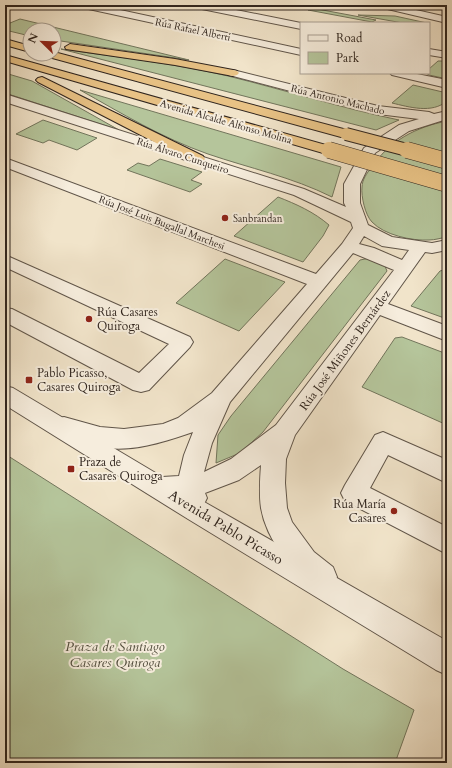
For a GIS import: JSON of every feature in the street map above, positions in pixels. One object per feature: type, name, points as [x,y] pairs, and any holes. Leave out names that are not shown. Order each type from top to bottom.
[{"type":"highway","points":[[5,36],[22,39]]},
{"type":"highway","points":[[5,42],[22,47]]},
{"type":"highway","points":[[62,46],[175,62],[233,73]]},
{"type":"highway","name":"Avenida Alcalde Alfonso Molina","points":[[5,58],[447,184]]},
{"type":"highway","name":"Avenida Alcalde Alfonso Molina","points":[[62,58],[447,161]]},
{"type":"highway","points":[[5,68],[42,80],[68,92],[198,159]]},
{"type":"street","name":"Rúa Rafael Alberti","points":[[84,5],[300,52]]},
{"type":"street","points":[[197,5],[300,26]]},
{"type":"street","points":[[382,5],[447,20]]},
{"type":"street","points":[[405,5],[447,14]]},
{"type":"street","points":[[430,52],[447,55]]},
{"type":"street","name":"Rúa Antonio Machado","points":[[233,73],[378,110],[418,115],[445,116]]},
{"type":"street","points":[[401,74],[447,84]]},
{"type":"street","name":"Rúa Álvaro Cunqueiro","points":[[5,98],[300,192],[359,224],[388,242],[436,247]]},
{"type":"street","points":[[50,421],[100,438],[141,438],[163,434],[186,425],[220,400],[349,247],[359,224],[352,203],[352,184],[369,151],[404,128],[445,116]]},
{"type":"street","name":"Rúa José Luis Bugallal Marchesi","points":[[5,162],[320,282]]},
{"type":"street","points":[[349,247],[368,252],[405,268]]},
{"type":"street","name":"Rúa José Miñones Bernárdez","points":[[162,488],[194,498],[212,481],[234,470],[255,456],[285,431],[405,268],[436,247]]},
{"type":"street","points":[[5,260],[183,342],[141,384],[5,314]]},
{"type":"street","points":[[377,307],[447,334]]},
{"type":"street","name":"Avenida Pablo Picasso","points":[[5,394],[162,488]]},
{"type":"street","points":[[194,498],[192,471],[203,436],[220,400]]},
{"type":"street","name":"Rúa José Miñones Bernárdez","points":[[285,431],[274,459],[272,483],[274,508],[280,528],[304,561],[354,604]]},
{"type":"street","points":[[447,472],[383,442],[354,493],[447,541]]},
{"type":"street","name":"Avenida Pablo Picasso","points":[[194,498],[354,604],[447,659]]},
{"type":"green space","points":[[312,8],[376,20],[372,22],[308,10]]},
{"type":"green space","points":[[358,15],[395,16],[422,22],[397,22]]},
{"type":"green space","points":[[20,19],[32,22],[22,22],[22,34],[5,30],[5,25]]},
{"type":"green space","points":[[62,29],[189,60],[62,41]]},
{"type":"green space","points":[[62,49],[207,71],[399,120],[376,130]]},
{"type":"green space","points":[[438,61],[447,61],[447,79],[429,75],[428,74],[430,74],[430,68]]},
{"type":"green space","points":[[5,73],[32,81],[119,130],[5,93]]},
{"type":"green space","points":[[413,85],[447,93],[447,101],[441,105],[427,108],[413,108],[392,103]]},
{"type":"green space","points":[[80,90],[341,167],[332,197],[286,178],[191,148],[142,125]]},
{"type":"green space","points":[[43,120],[97,138],[77,150],[49,140],[43,143],[16,134]]},
{"type":"green space","points":[[447,121],[447,127],[443,132],[447,139],[447,237],[431,240],[407,238],[391,234],[377,227],[372,222],[365,210],[362,184],[366,174],[386,150],[404,137],[414,131]]},
{"type":"green space","points":[[160,159],[202,172],[191,180],[202,184],[190,192],[127,170],[138,163],[149,166]]},
{"type":"green space","points":[[278,197],[305,209],[329,225],[323,236],[303,262],[234,236]]},
{"type":"green space","points":[[370,258],[384,264],[387,271],[263,432],[240,453],[216,463],[218,435],[231,416],[360,260]]},
{"type":"green space","points":[[225,259],[285,282],[239,331],[176,303]]},
{"type":"green space","points":[[447,269],[447,319],[411,306],[440,271]]},
{"type":"green space","points":[[402,337],[447,354],[447,425],[362,387],[395,338]]},
{"type":"green space","name":"Praza de Santiago Casares Quiroga","points":[[5,454],[343,669],[414,710],[395,763],[5,763]]},
{"type":"place","name":"Sanbrandan","points":[[225,218]]},
{"type":"place","name":"Rúa Casares Quiroga","points":[[89,319]]},
{"type":"place","name":"Pablo Picasso, Casares Quiroga","points":[[29,380]]},
{"type":"place","name":"Praza de Casares Quiroga","points":[[71,469]]},
{"type":"place","name":"Rúa María Casares","points":[[394,511]]}]
